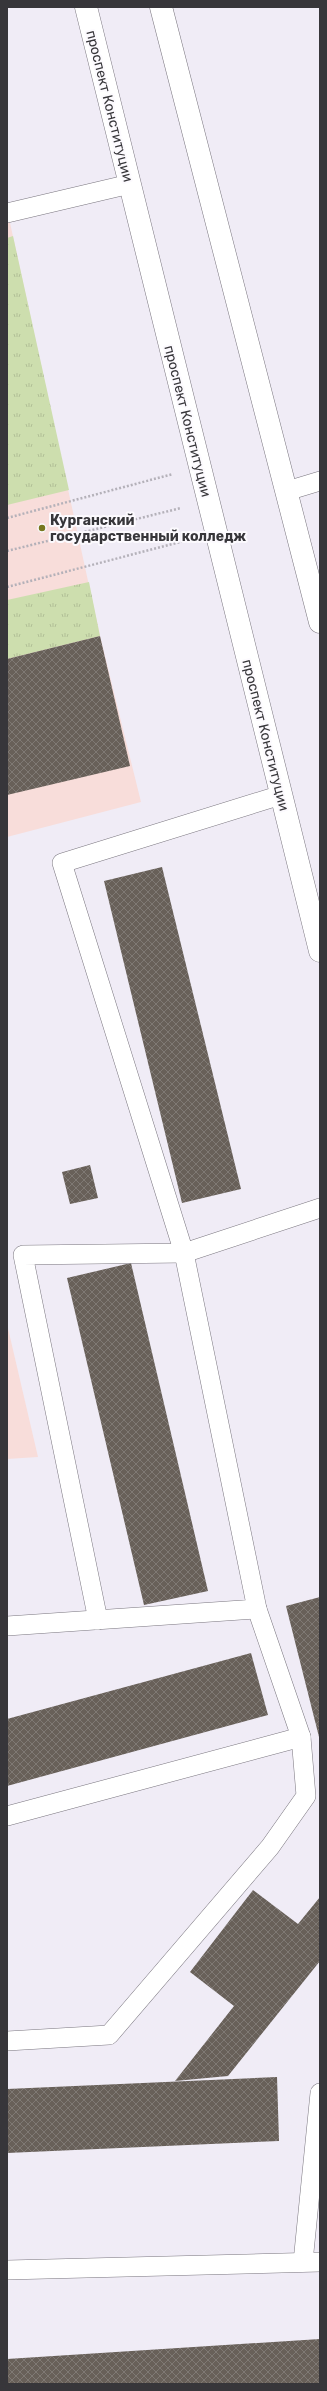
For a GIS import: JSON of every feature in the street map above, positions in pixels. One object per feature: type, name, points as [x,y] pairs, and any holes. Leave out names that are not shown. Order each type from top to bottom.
[{"type":"main road","name":"проспект Конституции","points":[[86,7],[320,951]]},
{"type":"main road","points":[[161,7],[320,622]]},
{"type":"lane","points":[[7,213],[130,184]]},
{"type":"lane","points":[[287,491],[320,481]]},
{"type":"lane","points":[[7,2041],[109,2035],[270,1847],[306,1796],[301,1737],[257,1609],[184,1253],[62,863],[281,795]]},
{"type":"lane","points":[[98,1620],[23,1255],[184,1253],[320,1208]]},
{"type":"lane","points":[[7,1626],[257,1609]]},
{"type":"lane","points":[[7,1816],[301,1737]]},
{"type":"lane","points":[[7,2270],[311,2262],[320,2093]]},
{"type":"path","points":[[7,518],[200,467]]},
{"type":"path","points":[[7,551],[208,501]]},
{"type":"path","points":[[7,587],[216,532]]},
{"type":"shaded area","name":"Курганский государственный колледж","points":[[7,209],[100,636],[141,802],[7,837]]},
{"type":"shaded area","points":[[7,1324],[38,1457],[7,1459]]},
{"type":"green space","points":[[13,236],[69,490],[7,505],[7,238]]},
{"type":"green space","points":[[89,582],[100,636],[7,659],[7,600]]},
{"type":"building","points":[[100,636],[130,766],[7,795],[7,659]]},
{"type":"building","points":[[162,867],[241,1189],[182,1203],[104,881]]},
{"type":"building","points":[[90,1165],[98,1198],[70,1204],[62,1172]]},
{"type":"building","points":[[131,1263],[208,1591],[144,1605],[67,1278]]},
{"type":"building","points":[[320,1597],[320,1736],[319,1737],[286,1606]]},
{"type":"building","points":[[251,1653],[268,1715],[7,1786],[7,1719]]},
{"type":"building","points":[[253,1890],[298,1924],[320,1897],[320,1961],[228,2076],[175,2081],[234,2006],[190,1972]]},
{"type":"building","points":[[277,2077],[279,2141],[7,2153],[7,2089]]},
{"type":"building","points":[[320,2339],[320,2384],[7,2384],[7,2359]]},
{"type":"place","name":"Курганский государственный колледж","points":[[42,528]]}]
